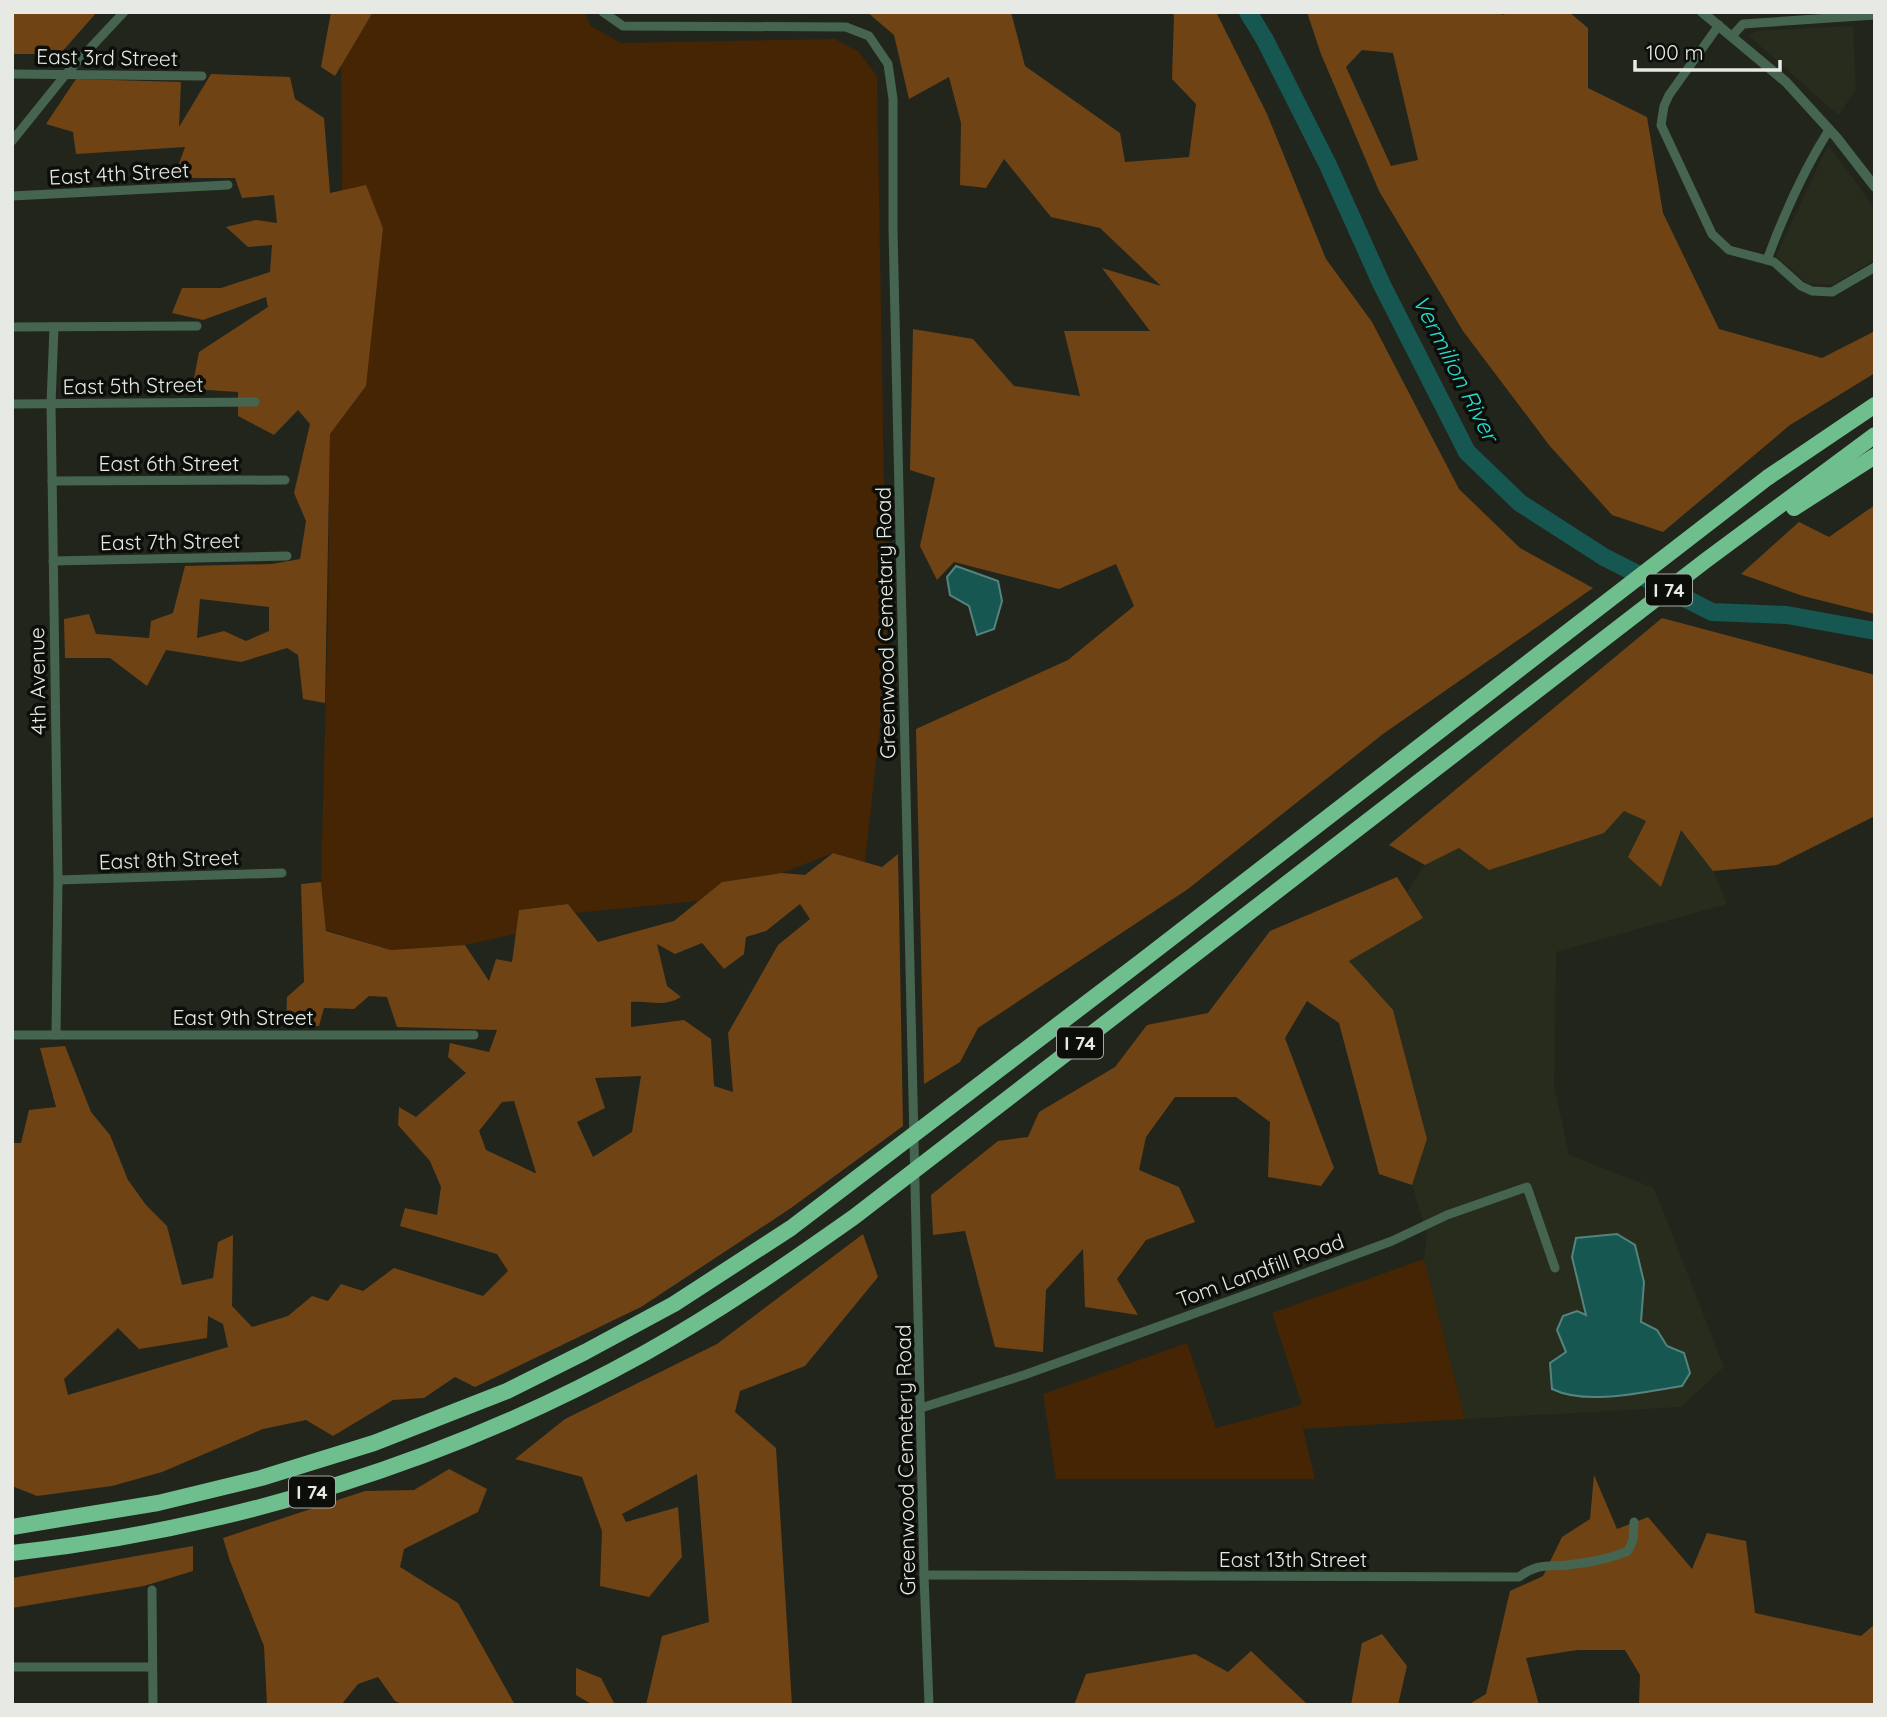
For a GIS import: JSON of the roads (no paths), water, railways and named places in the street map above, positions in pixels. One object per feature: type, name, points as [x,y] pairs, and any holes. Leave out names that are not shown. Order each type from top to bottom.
[{"type":"highway","points":[[1766,478],[1793,451],[1875,392]]},
{"type":"highway","name":"I 74","points":[[12,1527],[171,1500],[261,1478],[374,1443],[507,1391],[674,1304],[802,1220],[1766,478],[1875,405]]},
{"type":"highway","name":"I 74","points":[[12,1553],[63,1548],[186,1526],[303,1495],[413,1459],[538,1408],[644,1353],[752,1289],[854,1217],[1705,561],[1797,501],[1875,435]]},
{"type":"highway","points":[[1797,501],[1875,456]]},
{"type":"street","points":[[12,141],[66,74],[124,12]]},
{"type":"street","name":"Greenwood Cemetary Road","points":[[603,12],[623,26],[846,27],[869,36],[888,64],[893,99],[893,230],[917,1215]]},
{"type":"street","points":[[1702,12],[1786,82],[1875,187]]},
{"type":"street","points":[[1732,36],[1743,24],[1857,14],[1875,15]]},
{"type":"street","points":[[1719,25],[1669,95],[1661,125],[1713,234],[1729,250],[1774,262],[1801,286],[1812,291],[1832,292],[1875,267]]},
{"type":"street","name":"East 3rd Street","points":[[12,74],[202,76]]},
{"type":"street","points":[[1767,260],[1786,209],[1809,161],[1829,130]]},
{"type":"street","name":"East 4th Street","points":[[12,196],[228,185]]},
{"type":"street","points":[[12,327],[197,326]]},
{"type":"street","name":"4th Avenue","points":[[54,327],[51,404],[58,880],[56,1035]]},
{"type":"street","name":"East 5th Street","points":[[12,404],[255,402]]},
{"type":"street","name":"East 6th Street","points":[[52,481],[285,480]]},
{"type":"street","name":"East 7th Street","points":[[53,561],[288,556]]},
{"type":"street","name":"East 8th Street","points":[[58,880],[282,873]]},
{"type":"street","name":"East 9th Street","points":[[12,1035],[474,1035]]},
{"type":"street","name":"Tom Landfill Road","points":[[921,1408],[1024,1375],[1273,1285],[1391,1241],[1447,1215],[1527,1187],[1555,1268]]},
{"type":"street","name":"Greenwood Cemetery Road","points":[[917,1215],[929,1705]]},
{"type":"street","name":"East 13th Street","points":[[924,1575],[1519,1577],[1527,1570],[1545,1564],[1564,1565],[1611,1558],[1628,1550],[1633,1540],[1634,1522]]},
{"type":"street","points":[[152,1590],[153,1705]]},
{"type":"street","points":[[12,1667],[152,1667]]},
{"type":"water","points":[[956,566],[998,581],[1002,601],[994,629],[977,635],[969,606],[950,595],[947,577]]},
{"type":"water","points":[[1617,1234],[1635,1245],[1644,1282],[1641,1322],[1657,1330],[1667,1346],[1684,1353],[1690,1373],[1682,1386],[1616,1396],[1582,1397],[1552,1389],[1550,1363],[1566,1352],[1557,1330],[1563,1316],[1577,1311],[1586,1315],[1572,1257],[1576,1238]]},
{"type":"waterway","name":"Vermilion River","points":[[1248,12],[1328,165],[1382,285],[1467,452],[1520,503],[1604,557],[1712,612],[1787,615],[1875,631]]}]
